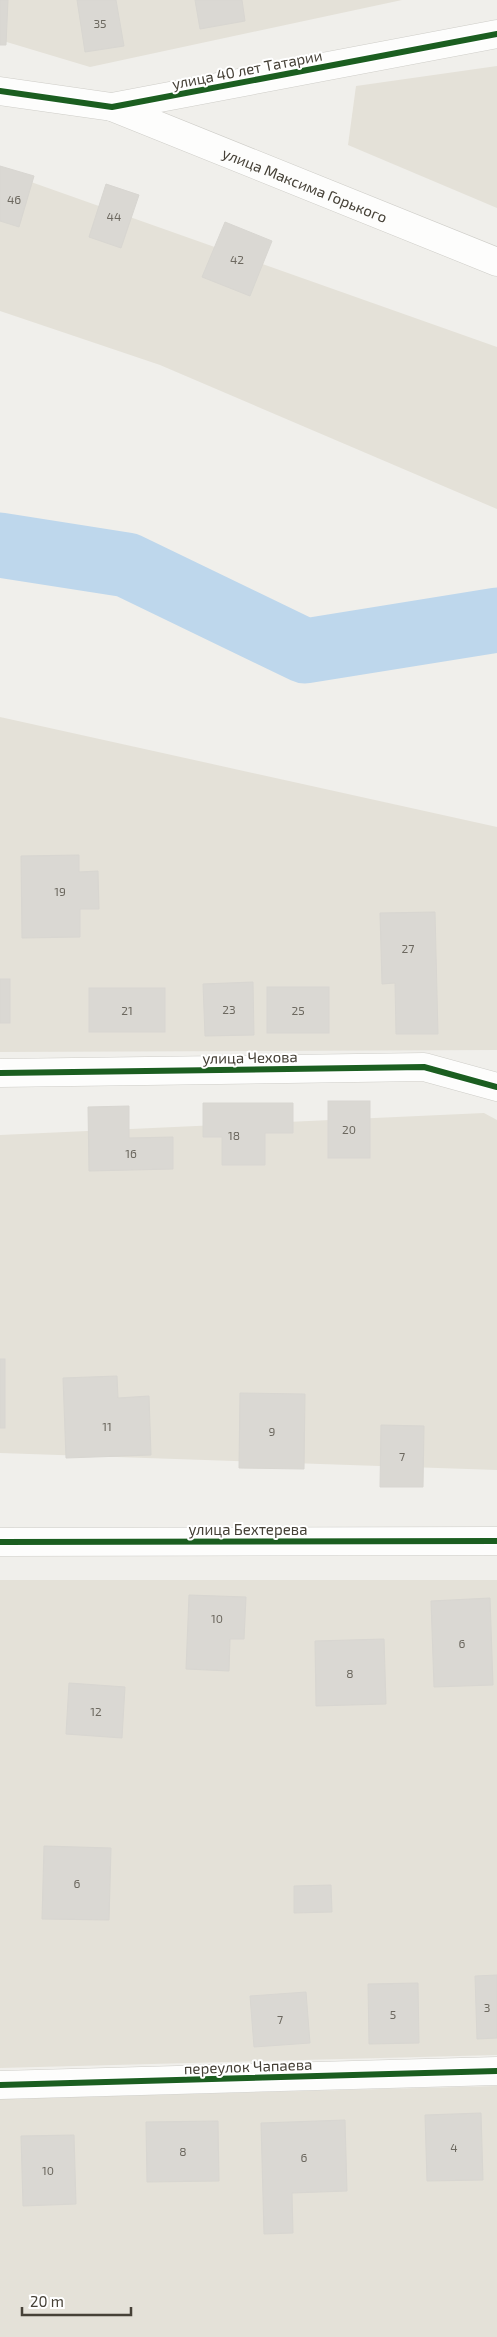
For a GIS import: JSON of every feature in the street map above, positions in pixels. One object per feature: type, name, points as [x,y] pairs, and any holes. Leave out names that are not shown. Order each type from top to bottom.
[{"type":"street","name":"улица 40 лет Татарии","points":[[0,91],[112,107],[497,34]]},
{"type":"street","name":"улица Максима Горького","points":[[112,107],[497,262]]},
{"type":"street","name":"улица Чехова","points":[[0,1073],[424,1067],[497,1087]]},
{"type":"street","name":"улица Бехтерева","points":[[0,1542],[497,1541]]},
{"type":"street","name":"переулок Чапаева","points":[[0,2085],[497,2071]]},
{"type":"shaded area","points":[[0,0],[402,0],[90,67],[0,40]]},
{"type":"shaded area","points":[[497,66],[497,208],[348,145],[356,86]]},
{"type":"shaded area","points":[[0,171],[497,347],[497,509],[160,365],[0,311]]},
{"type":"shaded area","points":[[0,717],[497,827],[497,1050],[0,1052]]},
{"type":"shaded area","points":[[484,1113],[497,1120],[497,1470],[0,1453],[0,1135]]},
{"type":"shaded area","points":[[0,1580],[497,1580],[497,2055],[0,2068]]},
{"type":"shaded area","points":[[497,2086],[497,2337],[0,2337],[0,2099]]},
{"type":"building","points":[[0,0],[8,0],[6,45],[0,45]]},
{"type":"building","points":[[77,0],[116,0],[124,46],[85,52]]},
{"type":"building","points":[[195,0],[242,0],[245,21],[200,29]]},
{"type":"building","points":[[0,166],[34,176],[19,227],[0,221]]},
{"type":"building","points":[[106,184],[139,195],[121,248],[89,237]]},
{"type":"building","points":[[225,222],[272,241],[250,296],[202,277]]},
{"type":"building","points":[[79,855],[79,872],[98,871],[99,909],[80,909],[80,937],[22,938],[21,856]]},
{"type":"building","points":[[435,912],[438,1034],[396,1034],[395,983],[382,984],[380,913]]},
{"type":"building","points":[[0,979],[10,979],[10,1023],[0,1023]]},
{"type":"building","points":[[253,982],[254,1035],[205,1036],[203,984]]},
{"type":"building","points":[[267,987],[329,987],[329,1033],[267,1033]]},
{"type":"building","points":[[89,988],[165,988],[165,1032],[89,1032]]},
{"type":"building","points":[[328,1101],[370,1101],[370,1158],[328,1158]]},
{"type":"building","points":[[203,1103],[293,1103],[293,1133],[265,1133],[265,1165],[222,1165],[222,1137],[203,1137]]},
{"type":"building","points":[[129,1106],[129,1138],[173,1137],[173,1169],[89,1171],[88,1107]]},
{"type":"building","points":[[0,1359],[5,1359],[5,1428],[0,1428]]},
{"type":"building","points":[[117,1376],[118,1398],[149,1396],[151,1455],[66,1458],[63,1378]]},
{"type":"building","points":[[240,1393],[305,1394],[304,1469],[239,1468]]},
{"type":"building","points":[[381,1425],[424,1426],[423,1487],[380,1487]]},
{"type":"building","points":[[189,1595],[246,1597],[244,1639],[230,1639],[229,1671],[186,1669]]},
{"type":"building","points":[[490,1598],[493,1685],[434,1687],[431,1601]]},
{"type":"building","points":[[384,1639],[386,1704],[316,1706],[315,1641]]},
{"type":"building","points":[[69,1683],[125,1687],[122,1738],[66,1734]]},
{"type":"building","points":[[44,1846],[111,1848],[109,1920],[42,1919]]},
{"type":"building","points":[[331,1885],[332,1912],[294,1913],[294,1886]]},
{"type":"building","points":[[497,1975],[497,2038],[477,2039],[475,1976]]},
{"type":"building","points":[[418,1983],[419,2043],[369,2044],[368,1984]]},
{"type":"building","points":[[306,1992],[310,2043],[254,2047],[250,1996]]},
{"type":"building","points":[[481,2113],[483,2180],[427,2181],[425,2115]]},
{"type":"building","points":[[345,2120],[347,2191],[292,2193],[293,2233],[264,2234],[261,2123]]},
{"type":"building","points":[[218,2121],[219,2181],[147,2182],[146,2122]]},
{"type":"building","points":[[74,2135],[76,2204],[23,2206],[21,2136]]},
{"type":"waterway","points":[[0,545],[127,565],[305,651],[497,620]]},
{"type":"cycle path","points":[[0,91],[112,107],[497,34]]},
{"type":"cycle path","points":[[0,1073],[424,1067],[497,1087]]},
{"type":"cycle path","points":[[0,1542],[497,1541]]},
{"type":"cycle path","points":[[0,2085],[497,2071]]}]
